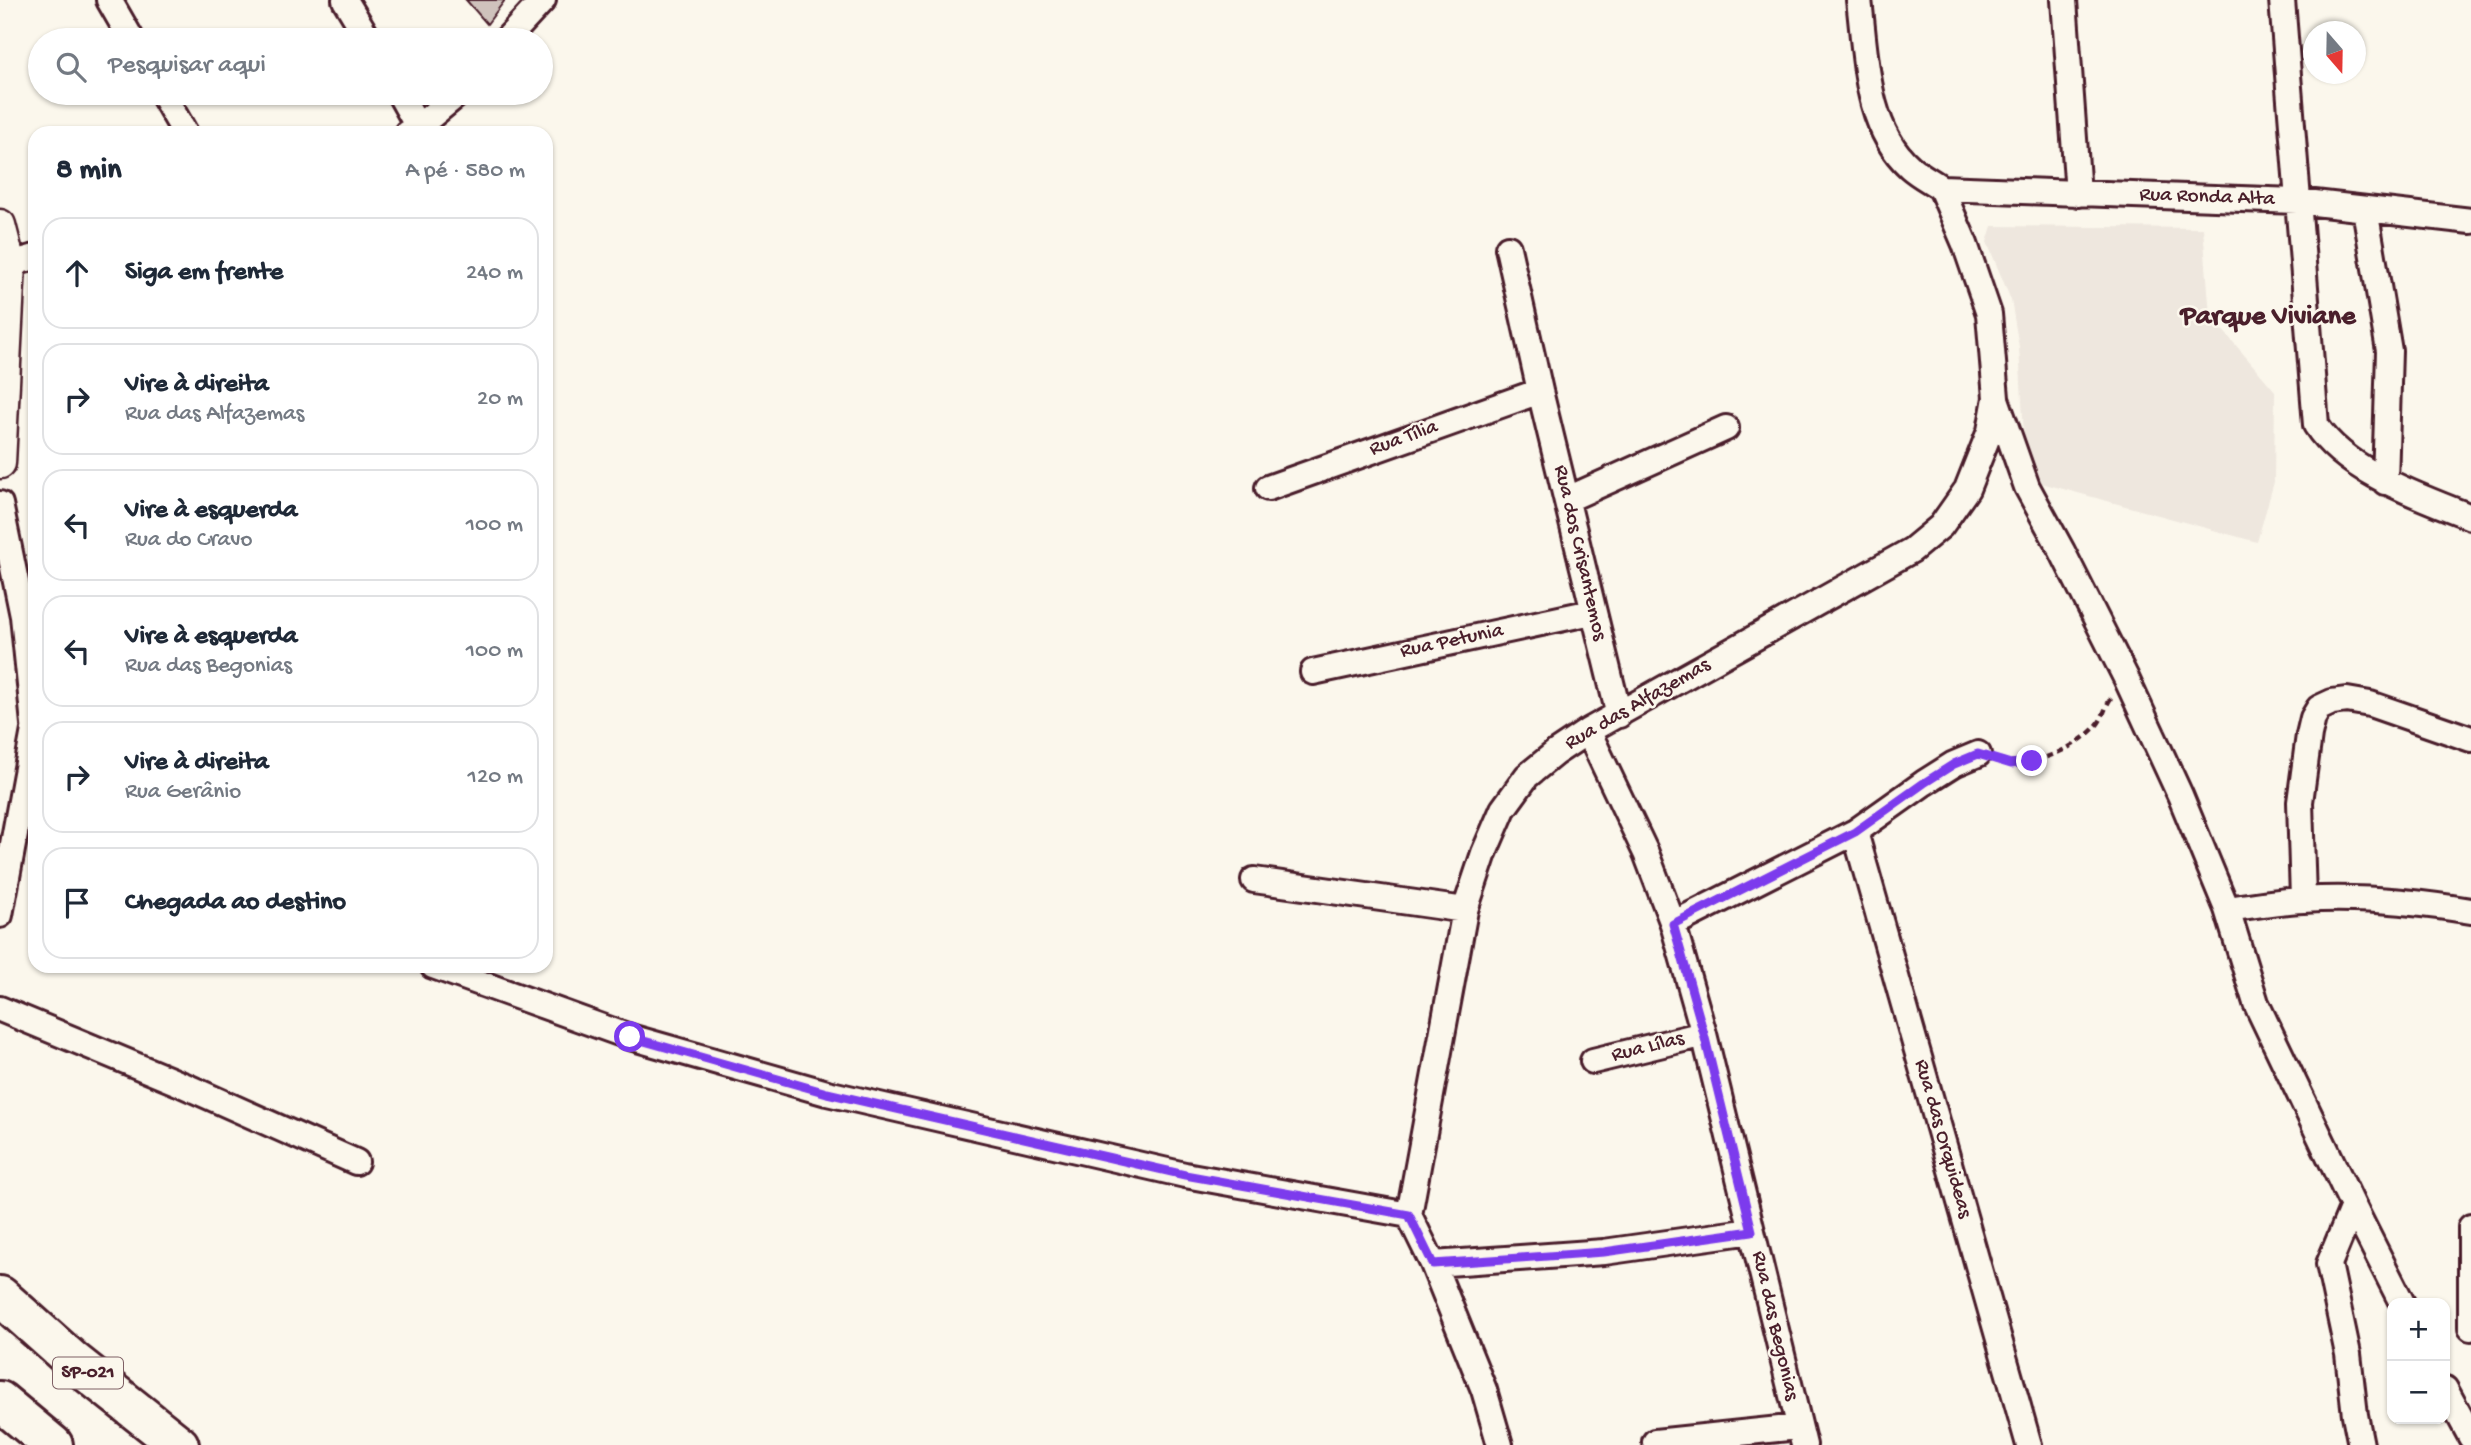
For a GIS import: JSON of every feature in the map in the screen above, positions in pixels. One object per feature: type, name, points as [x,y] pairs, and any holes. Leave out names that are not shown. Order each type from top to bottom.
[{"type":"highway","name":"SP-021","points":[[0,1296],[73,1361],[179,1445]]},
{"type":"highway","points":[[0,1401],[53,1445]]},
{"type":"street","points":[[109,0],[125,28]]},
{"type":"street","points":[[345,0],[362,28]]},
{"type":"street","points":[[517,28],[542,0]]},
{"type":"street","points":[[1859,0],[1871,94],[1883,129],[1896,152],[1910,168],[1941,188]]},
{"type":"street","points":[[2064,0],[2078,194]]},
{"type":"street","points":[[2282,0],[2316,425],[2327,443],[2385,482],[2471,517]]},
{"type":"street","points":[[169,105],[181,126]]},
{"type":"street","points":[[404,105],[411,126]]},
{"type":"street","points":[[418,126],[444,105]]},
{"type":"street","name":"Rua Ronda Alta","points":[[1941,188],[2297,201],[2471,221]]},
{"type":"street","name":"Rua das Alfazemas","points":[[1409,1215],[1465,910],[1484,853],[1503,809],[1527,776],[1588,731],[1912,550],[1941,526],[1967,489],[1990,431],[1996,398],[1989,314],[1965,244],[1941,188]]},
{"type":"street","points":[[2365,209],[2389,351],[2385,482]]},
{"type":"street","points":[[0,225],[23,261],[0,463]]},
{"type":"street","name":"Rua dos Crisantemos","points":[[1508,248],[1539,391],[1568,499],[1592,612],[1619,715]]},
{"type":"street","name":"Rua Tília","points":[[1268,488],[1539,391]]},
{"type":"street","points":[[1996,398],[2027,487],[2126,678],[2180,794],[2227,909],[2256,1003],[2399,1298]]},
{"type":"street","points":[[1568,499],[1726,428]]},
{"type":"street","points":[[0,505],[28,609]]},
{"type":"street","name":"Rua Petunia","points":[[1313,672],[1592,612]]},
{"type":"street","points":[[2303,899],[2300,802],[2309,735],[2313,718],[2319,708],[2332,702],[2347,700],[2370,704],[2471,739]]},
{"type":"street","name":"Rua das Begonias","points":[[1588,731],[1646,852],[1673,924],[1704,1034],[1801,1436]]},
{"type":"street","points":[[1673,924],[1855,832],[1924,783],[1954,764],[1978,754]]},
{"type":"street","points":[[0,915],[28,764]]},
{"type":"street","name":"Rua das Orquideas","points":[[1855,832],[2029,1445]]},
{"type":"street","points":[[1254,880],[1465,910]]},
{"type":"street","points":[[2227,909],[2303,899],[2428,904],[2471,911]]},
{"type":"street","points":[[452,973],[630,1037],[827,1093],[1185,1175],[1409,1215],[1433,1264],[1484,1390],[1500,1445]]},
{"type":"street","points":[[0,1009],[183,1085],[356,1162]]},
{"type":"street","name":"Rua Lílas","points":[[1593,1062],[1704,1034]]},
{"type":"street","points":[[2353,1206],[2329,1264],[2348,1354],[2354,1415],[2361,1445]]},
{"type":"street","points":[[2471,1227],[2471,1328]]},
{"type":"street","points":[[1433,1264],[1604,1252],[1752,1231]]},
{"type":"street","points":[[2450,1398],[2471,1437]]},
{"type":"street","points":[[1655,1442],[1801,1436]]},
{"type":"path","points":[[1978,754],[2011,764],[2032,761],[2081,740],[2099,723],[2109,701],[2126,678]]},
{"type":"shaded area","points":[[1992,226],[2203,228],[2210,315],[2275,391],[2274,482],[2257,542],[2034,481],[2024,436],[2019,347],[2011,300],[1987,242]]},
{"type":"building","points":[[466,0],[505,0],[487,24]]},
{"type":"district","name":"Parque Viviane","points":[[2268,317]]},
{"type":"route","points":[[630,1037],[827,1093],[1185,1175],[1409,1215],[1433,1264],[1604,1252],[1752,1231],[1704,1034],[1673,924],[1855,832],[1954,764],[1978,754],[2011,764],[2032,761]]}]
